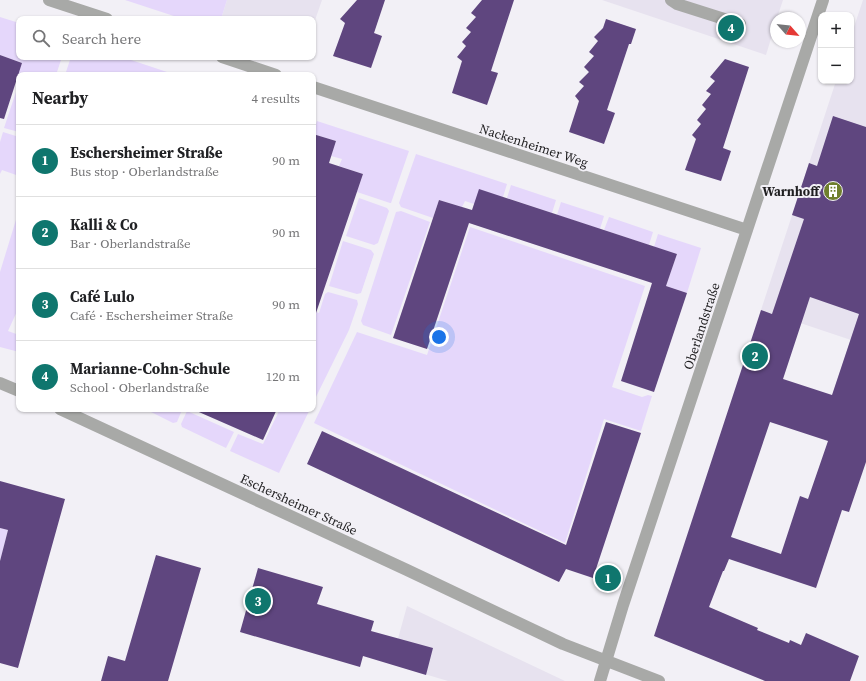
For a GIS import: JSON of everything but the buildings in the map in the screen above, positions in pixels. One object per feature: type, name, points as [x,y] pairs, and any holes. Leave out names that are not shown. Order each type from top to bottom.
[{"type":"street","points":[[49,0],[98,16]]},
{"type":"street","points":[[671,0],[677,4],[740,24]]},
{"type":"street","name":"Oberlandstraße","points":[[600,681],[628,590],[823,0]]},
{"type":"street","points":[[231,60],[267,72]]},
{"type":"street","name":"Nackenheimer Weg","points":[[316,88],[747,230]]},
{"type":"street","points":[[0,383],[16,390]]},
{"type":"street","name":"Eschersheimer Straße","points":[[66,412],[563,644],[659,681]]},
{"type":"shaded area","points":[[125,0],[227,0],[222,16],[174,16]]},
{"type":"shaded area","points":[[227,0],[322,0],[316,17],[316,16],[222,16]]},
{"type":"shaded area","points":[[602,0],[783,0],[779,12],[770,12],[770,42],[766,55]]},
{"type":"shaded area","points":[[863,0],[866,0],[866,345],[761,310],[835,84],[854,84],[854,27]]},
{"type":"shaded area","points":[[0,17],[16,22],[16,60],[61,60],[57,72],[19,72],[22,63],[0,55]]},
{"type":"shaded area","points":[[70,60],[131,60],[167,72],[66,72]]},
{"type":"shaded area","points":[[16,92],[16,131],[4,128]]},
{"type":"shaded area","points":[[317,121],[409,151],[391,203],[357,192],[363,174],[339,166],[342,159],[331,156],[336,141],[316,135]]},
{"type":"shaded area","points":[[3,132],[16,136],[16,175],[2,170],[0,174],[0,142]]},
{"type":"shaded area","points":[[416,154],[507,184],[503,197],[474,204],[465,201],[462,207],[439,200],[433,218],[401,207],[399,203]]},
{"type":"shaded area","points":[[511,185],[556,200],[552,213],[507,198]]},
{"type":"shaded area","points":[[359,198],[387,208],[389,211],[378,243],[374,245],[346,236]]},
{"type":"shaded area","points":[[561,202],[604,216],[600,229],[557,215]]},
{"type":"shaded area","points":[[401,211],[430,222],[391,335],[363,325],[361,321],[396,212]]},
{"type":"shaded area","points":[[609,217],[653,232],[649,245],[604,230]]},
{"type":"shaded area","points":[[16,220],[16,314],[8,331],[16,334],[16,351],[0,347],[0,272]]},
{"type":"shaded area","points":[[470,227],[645,286],[612,387],[642,397],[648,395],[652,396],[641,431],[604,419],[565,543],[314,423],[357,332],[427,355]]},
{"type":"shaded area","points":[[658,234],[701,248],[687,293],[666,286],[677,254],[654,247]]},
{"type":"shaded area","points":[[343,241],[371,250],[374,254],[361,293],[357,294],[329,286]]},
{"type":"shaded area","points":[[328,292],[357,300],[358,304],[349,330],[316,397],[316,312],[319,313],[325,294]]},
{"type":"shaded area","points":[[151,412],[181,412],[177,422],[173,423]]},
{"type":"shaded area","points":[[187,412],[189,412],[234,432],[226,448],[182,427],[181,424]]},
{"type":"shaded area","points":[[279,412],[309,412],[279,473],[230,451],[238,434],[263,444]]},
{"type":"shaded area","points":[[0,528],[8,530],[0,561]]},
{"type":"shaded area","points":[[407,606],[565,681],[448,681],[391,664]]},
{"type":"place","name":"Marianne-Cohn-Schule","points":[[731,28]]},
{"type":"place","name":"Warnhoff","points":[[833,191]]},
{"type":"place","name":"Kalli & Co","points":[[755,356]]},
{"type":"place","name":"Eschersheimer Straße","points":[[608,578]]},
{"type":"place","name":"Café Lulo","points":[[258,601]]}]
